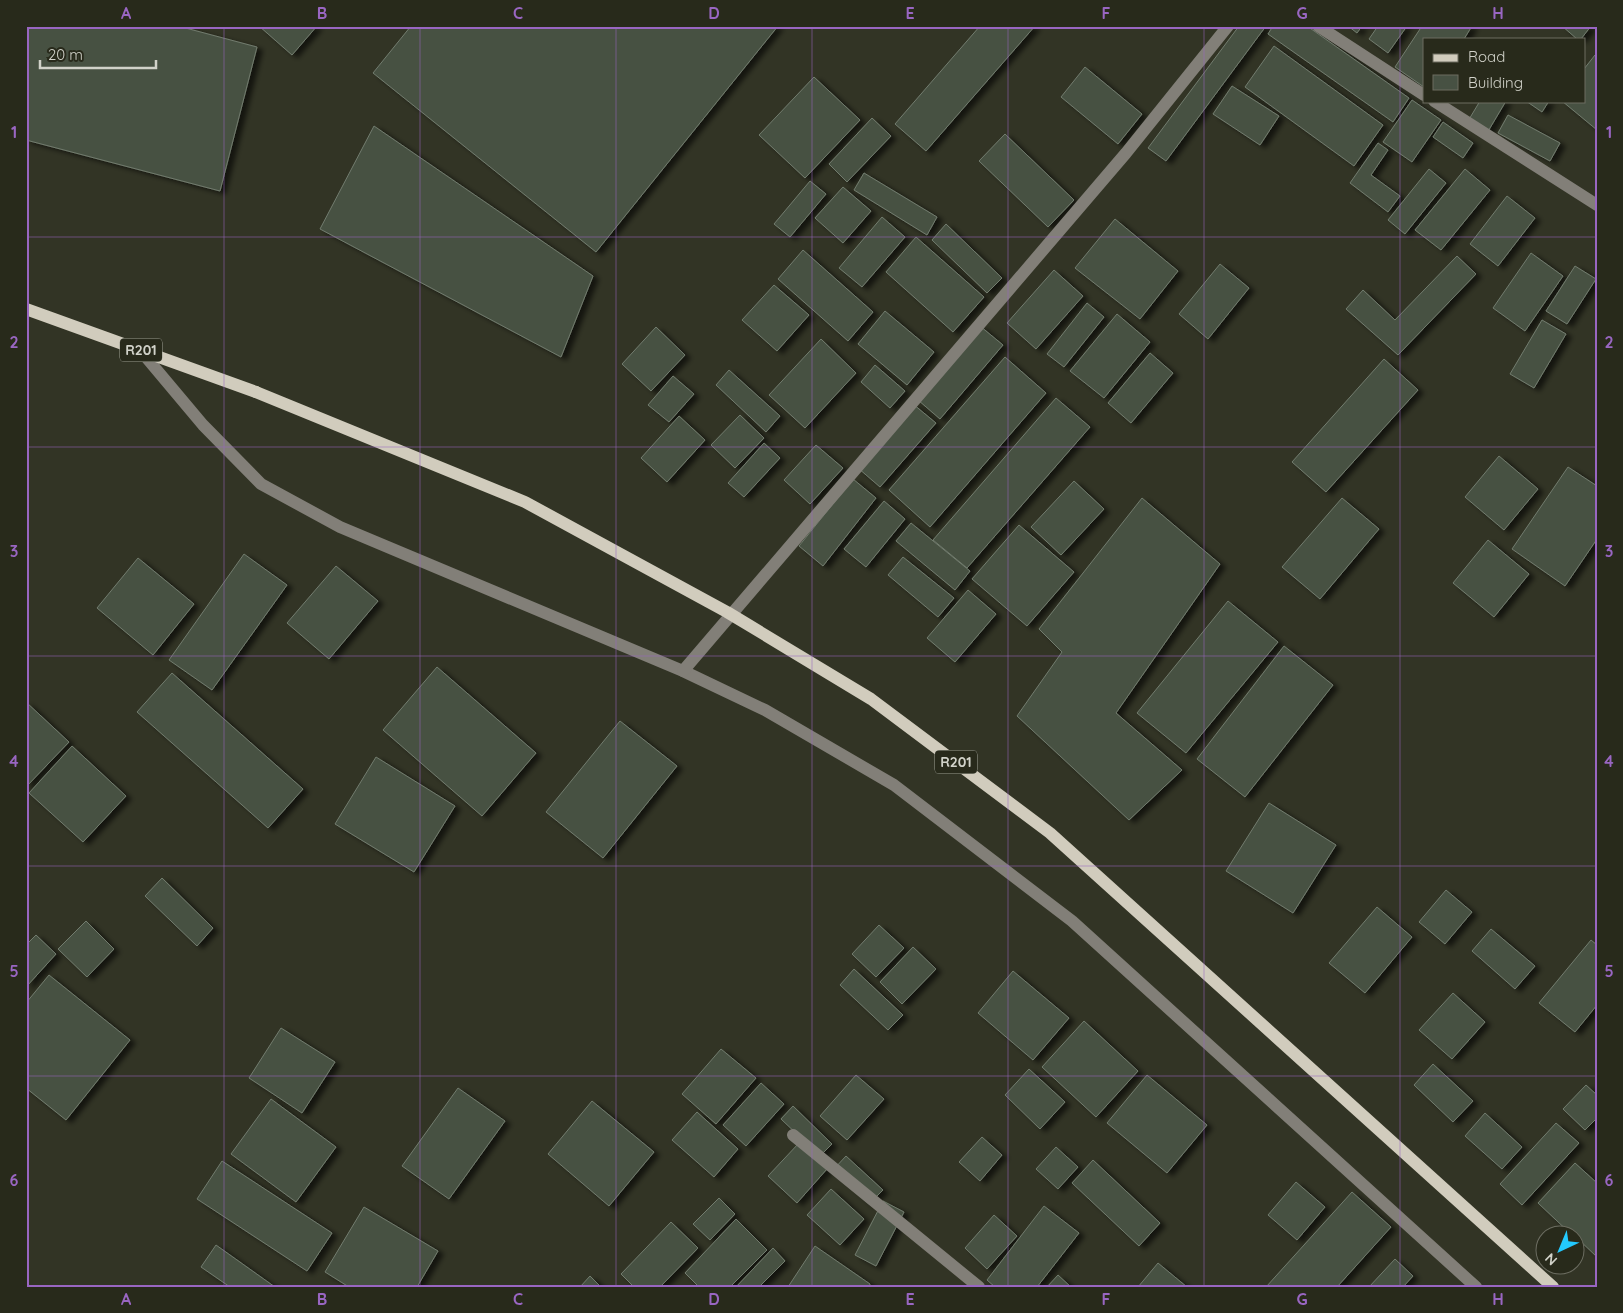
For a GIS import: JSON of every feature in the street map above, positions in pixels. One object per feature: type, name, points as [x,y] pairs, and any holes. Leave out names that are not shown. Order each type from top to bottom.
[{"type":"main road","name":"R201","points":[[26,309],[256,392],[524,502],[726,612],[871,699],[1050,833],[1553,1287]]},
{"type":"street","points":[[683,671],[1126,153],[1228,26]]},
{"type":"street","points":[[1318,26],[1423,94]]},
{"type":"street","points":[[1436,102],[1597,206]]},
{"type":"street","points":[[140,350],[203,426],[261,484],[340,527],[683,671],[765,710],[894,785],[1072,921],[1476,1287]]},
{"type":"street","points":[[793,1135],[979,1287]]},
{"type":"building","points":[[26,26],[178,26],[257,47],[220,191],[26,140]]},
{"type":"building","points":[[259,26],[317,26],[292,55]]},
{"type":"building","points":[[411,26],[778,26],[596,252],[373,73]]},
{"type":"building","points":[[980,26],[1035,26],[926,151],[895,124]]},
{"type":"building","points":[[1239,26],[1266,26],[1166,161],[1148,148]]},
{"type":"building","points":[[1273,26],[1307,26],[1409,98],[1393,122],[1268,34]]},
{"type":"building","points":[[1348,26],[1362,26],[1357,33]]},
{"type":"building","points":[[1378,26],[1407,26],[1388,53],[1369,39]]},
{"type":"building","points":[[1422,26],[1472,26],[1465,38],[1423,38],[1423,86],[1395,67]]},
{"type":"building","points":[[1562,26],[1591,26],[1582,38],[1576,38]]},
{"type":"building","points":[[1274,46],[1383,125],[1354,166],[1245,87]]},
{"type":"building","points":[[1595,55],[1597,56],[1597,130],[1563,102],[1586,102],[1586,66]]},
{"type":"building","points":[[1085,67],[1142,114],[1118,144],[1061,97]]},
{"type":"building","points":[[814,77],[860,120],[805,178],[759,135]]},
{"type":"building","points":[[1232,86],[1279,116],[1260,145],[1213,114]]},
{"type":"building","points":[[1412,100],[1441,120],[1412,162],[1383,142]]},
{"type":"building","points":[[1479,102],[1505,102],[1487,133],[1468,121]]},
{"type":"building","points":[[1527,102],[1548,102],[1542,112]]},
{"type":"building","points":[[1508,115],[1560,143],[1550,161],[1498,133]]},
{"type":"building","points":[[872,118],[891,136],[847,182],[829,164]]},
{"type":"building","points":[[1443,122],[1473,143],[1463,158],[1433,137]]},
{"type":"building","points":[[374,126],[593,276],[561,357],[320,229]]},
{"type":"building","points":[[1005,134],[1074,200],[1048,227],[979,161]]},
{"type":"building","points":[[1378,143],[1388,150],[1371,175],[1400,196],[1388,212],[1350,183]]},
{"type":"building","points":[[1429,169],[1446,183],[1405,234],[1388,220]]},
{"type":"building","points":[[1465,169],[1490,190],[1441,250],[1415,230]]},
{"type":"building","points":[[864,173],[937,217],[927,235],[854,190]]},
{"type":"building","points":[[810,181],[826,194],[790,237],[774,224]]},
{"type":"building","points":[[843,187],[871,211],[843,243],[815,218]]},
{"type":"building","points":[[1507,196],[1535,218],[1498,266],[1470,244]]},
{"type":"building","points":[[882,217],[905,237],[862,287],[839,268]]},
{"type":"building","points":[[1115,219],[1178,271],[1140,319],[1075,268]]},
{"type":"building","points":[[946,224],[1002,278],[987,293],[932,240]]},
{"type":"building","points":[[916,237],[984,297],[953,332],[886,272]]},
{"type":"building","points":[[803,250],[873,312],[848,341],[778,279]]},
{"type":"building","points":[[1531,253],[1563,276],[1525,331],[1493,308]]},
{"type":"building","points":[[1457,256],[1476,274],[1398,355],[1346,309],[1363,290],[1395,320]]},
{"type":"building","points":[[1220,264],[1249,288],[1208,339],[1179,314]]},
{"type":"building","points":[[1575,266],[1596,279],[1567,324],[1546,311]]},
{"type":"building","points":[[1054,270],[1083,296],[1036,349],[1007,323]]},
{"type":"building","points":[[774,285],[809,315],[777,351],[742,320]]},
{"type":"building","points":[[1087,303],[1104,317],[1064,367],[1047,354]]},
{"type":"building","points":[[885,311],[934,352],[907,385],[858,344]]},
{"type":"building","points":[[1117,314],[1150,342],[1104,398],[1070,371]]},
{"type":"building","points":[[1542,320],[1566,334],[1534,388],[1510,374]]},
{"type":"building","points":[[980,326],[1003,345],[940,419],[918,400]]},
{"type":"building","points":[[656,327],[685,355],[651,391],[622,364]]},
{"type":"building","points":[[821,339],[856,373],[805,428],[769,395]]},
{"type":"building","points":[[1150,353],[1173,373],[1131,423],[1108,403]]},
{"type":"building","points":[[1005,357],[1046,393],[930,527],[889,490]]},
{"type":"building","points":[[1384,359],[1418,390],[1326,492],[1292,462]]},
{"type":"building","points":[[875,365],[905,391],[890,408],[861,382]]},
{"type":"building","points":[[729,370],[780,416],[766,432],[716,385]]},
{"type":"building","points":[[673,376],[694,394],[669,422],[648,405]]},
{"type":"building","points":[[1056,398],[1090,427],[967,568],[933,540]]},
{"type":"building","points":[[913,404],[936,423],[880,487],[858,468]]},
{"type":"building","points":[[740,415],[764,438],[735,468],[711,445]]},
{"type":"building","points":[[679,416],[705,440],[667,482],[641,458]]},
{"type":"building","points":[[764,443],[780,458],[744,497],[728,483]]},
{"type":"building","points":[[816,445],[843,468],[810,504],[784,480]]},
{"type":"building","points":[[1499,456],[1538,489],[1504,530],[1465,497]]},
{"type":"building","points":[[1568,467],[1597,486],[1597,539],[1565,586],[1512,549]]},
{"type":"building","points":[[853,479],[876,498],[823,566],[799,546]]},
{"type":"building","points":[[1074,481],[1104,509],[1061,555],[1031,527]]},
{"type":"building","points":[[1142,498],[1220,564],[1116,713],[1182,770],[1129,820],[1017,716],[1062,652],[1039,629]]},
{"type":"building","points":[[1342,498],[1379,529],[1320,599],[1282,567]]},
{"type":"building","points":[[884,501],[905,519],[866,567],[844,549]]},
{"type":"building","points":[[911,523],[970,571],[955,590],[896,541]]},
{"type":"building","points":[[1019,525],[1074,572],[1027,626],[972,579]]},
{"type":"building","points":[[1488,540],[1529,574],[1494,617],[1453,583]]},
{"type":"building","points":[[244,554],[287,585],[212,690],[169,660]]},
{"type":"building","points":[[903,557],[954,598],[938,617],[888,575]]},
{"type":"building","points":[[138,558],[194,604],[153,655],[97,608]]},
{"type":"building","points":[[336,566],[378,601],[329,659],[287,623]]},
{"type":"building","points":[[968,590],[996,614],[955,662],[927,638]]},
{"type":"building","points":[[1228,601],[1278,642],[1186,753],[1137,713]]},
{"type":"building","points":[[1284,646],[1333,685],[1245,797],[1197,759]]},
{"type":"building","points":[[437,667],[536,753],[482,816],[383,730]]},
{"type":"building","points":[[172,673],[303,789],[268,828],[137,712]]},
{"type":"building","points":[[26,702],[69,742],[26,787]]},
{"type":"building","points":[[620,721],[677,766],[603,858],[546,812]]},
{"type":"building","points":[[72,746],[126,796],[83,842],[29,793]]},
{"type":"building","points":[[376,757],[455,806],[414,872],[335,824]]},
{"type":"building","points":[[1269,803],[1336,845],[1293,913],[1226,871]]},
{"type":"building","points":[[162,878],[213,928],[197,946],[145,896]]},
{"type":"building","points":[[1446,890],[1472,912],[1445,944],[1419,922]]},
{"type":"building","points":[[1377,907],[1412,937],[1365,993],[1329,963]]},
{"type":"building","points":[[86,921],[114,949],[87,977],[58,949]]},
{"type":"building","points":[[879,925],[904,948],[876,977],[852,954]]},
{"type":"building","points":[[1491,929],[1535,966],[1515,989],[1472,951]]},
{"type":"building","points":[[36,935],[56,954],[27,986],[26,945]]},
{"type":"building","points":[[1591,940],[1597,945],[1597,1005],[1575,1032],[1539,1003]]},
{"type":"building","points":[[913,947],[936,969],[902,1004],[880,982]]},
{"type":"building","points":[[854,969],[903,1015],[888,1030],[840,985]]},
{"type":"building","points":[[1013,971],[1069,1018],[1033,1060],[978,1013]]},
{"type":"building","points":[[49,975],[130,1040],[66,1120],[26,1088],[26,1003]]},
{"type":"building","points":[[1453,993],[1485,1022],[1452,1059],[1419,1030]]},
{"type":"building","points":[[1084,1021],[1138,1071],[1096,1117],[1042,1067]]},
{"type":"building","points":[[281,1028],[335,1062],[302,1113],[249,1078]]},
{"type":"building","points":[[721,1049],[756,1078],[716,1124],[682,1094]]},
{"type":"building","points":[[1433,1064],[1473,1101],[1453,1122],[1414,1085]]},
{"type":"building","points":[[1029,1069],[1065,1102],[1040,1129],[1005,1095]]},
{"type":"building","points":[[856,1075],[884,1099],[847,1140],[820,1116]]},
{"type":"building","points":[[1147,1075],[1207,1125],[1167,1173],[1107,1123]]},
{"type":"building","points":[[761,1083],[784,1104],[746,1146],[723,1125]]},
{"type":"building","points":[[1586,1085],[1597,1095],[1597,1118],[1585,1130],[1563,1109]]},
{"type":"building","points":[[458,1088],[505,1121],[449,1199],[402,1166]]},
{"type":"building","points":[[271,1099],[336,1147],[296,1202],[231,1154]]},
{"type":"building","points":[[592,1101],[654,1152],[609,1206],[548,1154]]},
{"type":"building","points":[[793,1106],[832,1144],[820,1156],[781,1119]]},
{"type":"building","points":[[697,1112],[738,1149],[714,1177],[672,1140]]},
{"type":"building","points":[[1485,1113],[1522,1147],[1502,1169],[1465,1136]]},
{"type":"building","points":[[1556,1123],[1579,1143],[1522,1205],[1500,1184]]},
{"type":"building","points":[[982,1137],[1002,1155],[980,1181],[959,1162]]},
{"type":"building","points":[[799,1143],[827,1169],[797,1203],[768,1176]]},
{"type":"building","points":[[1056,1147],[1078,1167],[1058,1189],[1036,1169]]},
{"type":"building","points":[[846,1156],[883,1190],[869,1204],[833,1170]]},
{"type":"building","points":[[1093,1160],[1160,1223],[1139,1246],[1072,1183]]},
{"type":"building","points":[[222,1161],[332,1233],[307,1271],[197,1199]]},
{"type":"building","points":[[1575,1163],[1597,1183],[1597,1257],[1586,1247],[1586,1226],[1562,1226],[1538,1203]]},
{"type":"building","points":[[1296,1182],[1325,1207],[1297,1240],[1268,1215]]},
{"type":"building","points":[[831,1189],[864,1219],[840,1245],[807,1215]]},
{"type":"building","points":[[1352,1192],[1391,1227],[1337,1287],[1266,1287]]},
{"type":"building","points":[[719,1198],[735,1214],[710,1240],[693,1224]]},
{"type":"building","points":[[883,1201],[904,1212],[876,1266],[855,1255]]},
{"type":"building","points":[[1044,1206],[1079,1233],[1037,1287],[995,1287],[987,1280]]},
{"type":"building","points":[[364,1207],[438,1251],[417,1287],[349,1287],[325,1272]]},
{"type":"building","points":[[994,1215],[1017,1236],[987,1269],[965,1248]]},
{"type":"building","points":[[736,1219],[767,1250],[730,1287],[699,1287],[685,1273]]},
{"type":"building","points":[[671,1222],[698,1248],[660,1287],[634,1287],[621,1274]]},
{"type":"building","points":[[216,1245],[275,1287],[230,1287],[201,1267]]},
{"type":"building","points":[[815,1246],[870,1284],[869,1287],[788,1287]]},
{"type":"building","points":[[773,1248],[785,1261],[759,1287],[736,1287]]},
{"type":"building","points":[[1395,1259],[1413,1276],[1403,1287],[1369,1287]]},
{"type":"building","points":[[1158,1263],[1187,1287],[1138,1287]]},
{"type":"building","points":[[1058,1275],[1071,1287],[1047,1287]]},
{"type":"building","points":[[590,1276],[601,1287],[580,1287]]}]
